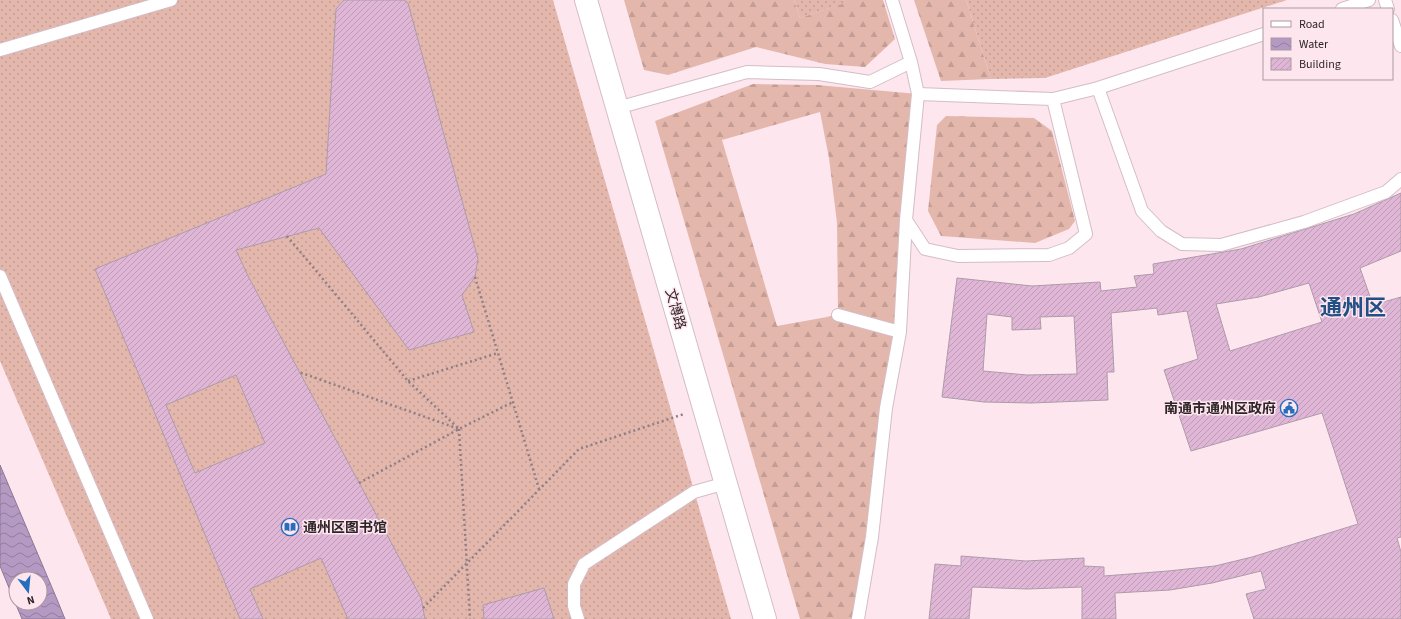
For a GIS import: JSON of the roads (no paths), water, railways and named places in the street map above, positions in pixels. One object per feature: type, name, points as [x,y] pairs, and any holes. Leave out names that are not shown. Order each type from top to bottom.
[{"type":"street","name":"文博路","points":[[586,0],[765,619]]},
{"type":"lane","points":[[0,50],[170,0]]},
{"type":"lane","points":[[858,619],[872,537],[886,408],[900,332],[906,220],[918,94],[912,62],[892,0]]},
{"type":"lane","points":[[1345,8],[1369,0]]},
{"type":"lane","points":[[1393,23],[1401,46]]},
{"type":"lane","points":[[918,94],[1053,99],[1098,88],[1263,34]]},
{"type":"lane","points":[[617,108],[747,72],[819,74],[870,82],[912,62]]},
{"type":"lane","points":[[1098,88],[1142,211],[1161,231],[1182,244],[1221,245],[1304,222],[1386,192],[1401,179]]},
{"type":"lane","points":[[906,220],[925,249],[958,256],[1049,255],[1068,248],[1086,234],[1053,99]]},
{"type":"lane","points":[[0,276],[147,619]]},
{"type":"lane","points":[[838,315],[900,332]]},
{"type":"lane","points":[[578,619],[574,606],[574,584],[584,564],[694,492],[726,483]]},
{"type":"water","points":[[0,465],[45,571],[8,571],[8,585],[0,566]]},
{"type":"water","points":[[48,579],[65,619],[22,619],[19,611],[48,611]]},
{"type":"place","name":"南通市通州区政府","points":[[1289,408]]},
{"type":"place","name":"通州区图书馆","points":[[290,527]]},
{"type":"district","name":"通州区","points":[[1353,307]]}]
